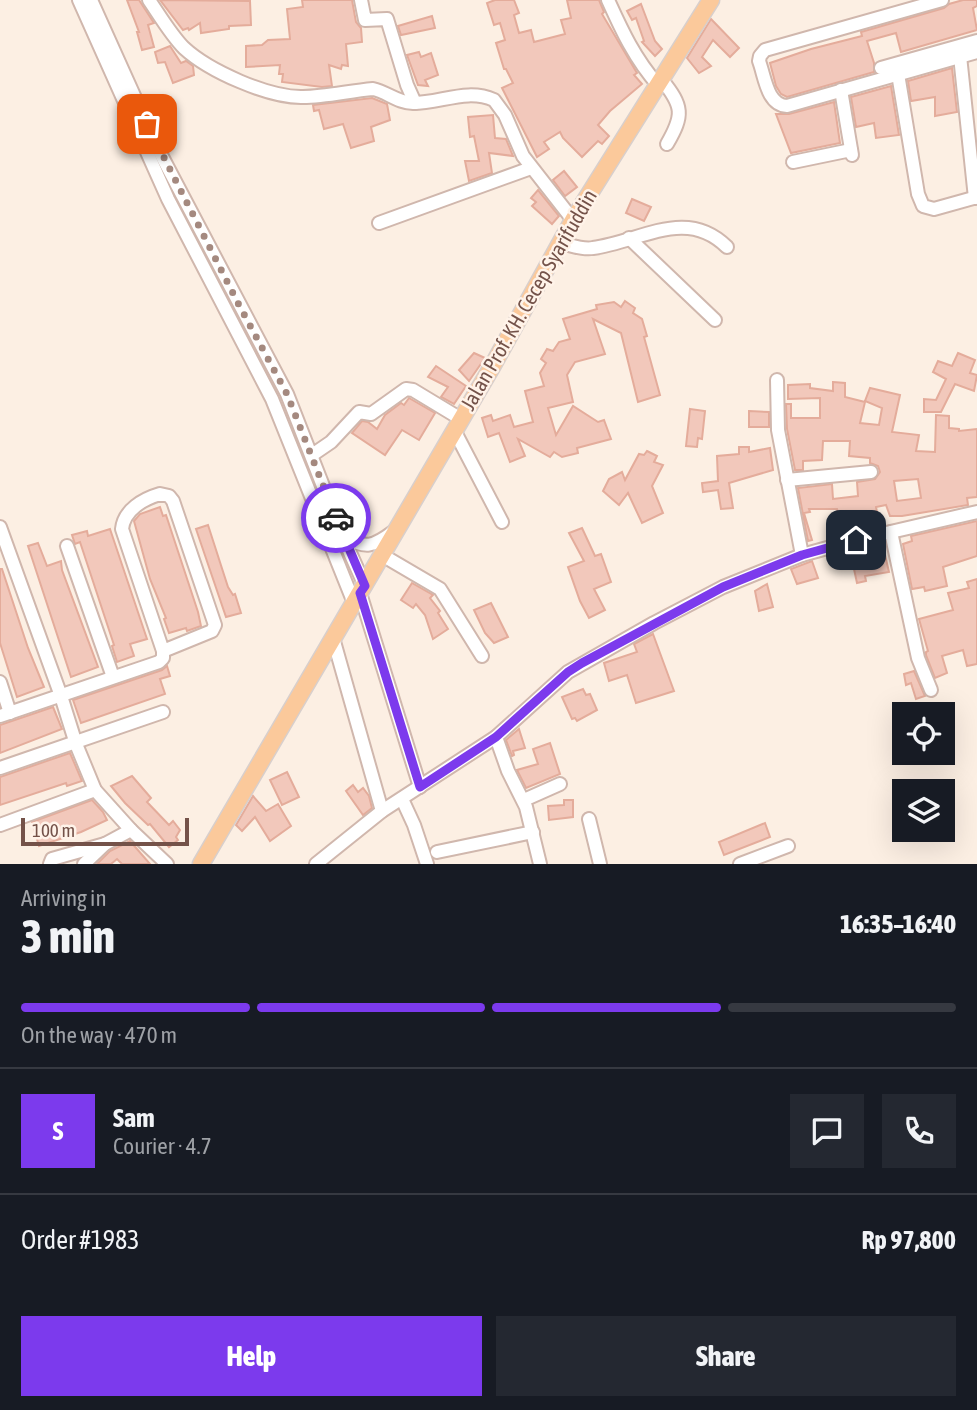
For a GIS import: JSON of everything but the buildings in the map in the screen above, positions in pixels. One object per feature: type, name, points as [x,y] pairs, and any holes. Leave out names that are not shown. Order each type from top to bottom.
[{"type":"main road","name":"Jalan Prof. KH. Cecep Syarifuddin","points":[[201,864],[458,425],[573,220],[711,0]]},
{"type":"street","points":[[79,0],[168,199],[272,399],[360,594]]},
{"type":"street","points":[[92,0],[158,149],[287,394],[343,537],[420,787]]},
{"type":"street","points":[[149,0],[183,47],[214,69],[254,87],[301,97],[373,89],[402,102],[415,103],[471,94],[497,101],[523,156],[573,220]]},
{"type":"street","points":[[361,0],[365,20],[387,19],[415,103]]},
{"type":"street","points":[[608,0],[642,67],[674,95],[680,113],[677,127],[667,144]]},
{"type":"street","points":[[942,0],[768,49],[760,56],[772,100],[780,106],[977,52]]},
{"type":"street","points":[[881,68],[977,41]]},
{"type":"street","points":[[898,74],[918,194],[923,206],[934,209],[976,198],[960,56]]},
{"type":"street","points":[[793,162],[851,153],[841,90]]},
{"type":"street","points":[[379,223],[531,168]]},
{"type":"street","points":[[561,243],[592,248],[668,229],[699,229],[714,234],[727,247]]},
{"type":"street","points":[[629,238],[715,320]]},
{"type":"street","points":[[777,380],[778,430],[802,555]]},
{"type":"street","points":[[312,455],[331,442],[359,412],[371,414],[406,389],[413,390],[458,425],[502,522]]},
{"type":"street","points":[[787,480],[871,472]]},
{"type":"street","points":[[0,682],[5,715],[159,662],[163,658],[122,529],[123,518],[130,510],[160,494],[169,496],[173,501],[215,622],[212,631],[163,652]]},
{"type":"street","points":[[316,864],[382,811],[496,737],[568,672],[723,587],[802,555],[977,512]]},
{"type":"street","points":[[0,527],[76,744],[95,790],[167,864]]},
{"type":"street","points":[[343,537],[359,545],[370,545],[397,530]]},
{"type":"street","points":[[891,532],[918,658],[932,690]]},
{"type":"street","points":[[67,546],[113,677]]},
{"type":"street","points":[[382,555],[440,589],[482,656]]},
{"type":"street","points":[[333,638],[382,811]]},
{"type":"street","points":[[0,768],[163,712]]},
{"type":"street","points":[[496,737],[508,771],[524,800],[540,864]]},
{"type":"street","points":[[524,800],[560,784]]},
{"type":"street","points":[[0,825],[95,790]]},
{"type":"street","points":[[402,799],[427,864]]},
{"type":"street","points":[[589,819],[600,864]]},
{"type":"street","points":[[50,864],[52,859],[105,844],[131,830]]},
{"type":"street","points":[[437,852],[533,832]]},
{"type":"street","points":[[84,864],[105,844]]},
{"type":"street","points":[[740,864],[788,846]]},
{"type":"way so far","points":[[147,124],[287,394],[336,518]]},
{"type":"route","points":[[336,518],[365,586],[360,593],[420,787],[496,737],[568,672],[582,663],[653,623],[763,569],[856,540]]}]
